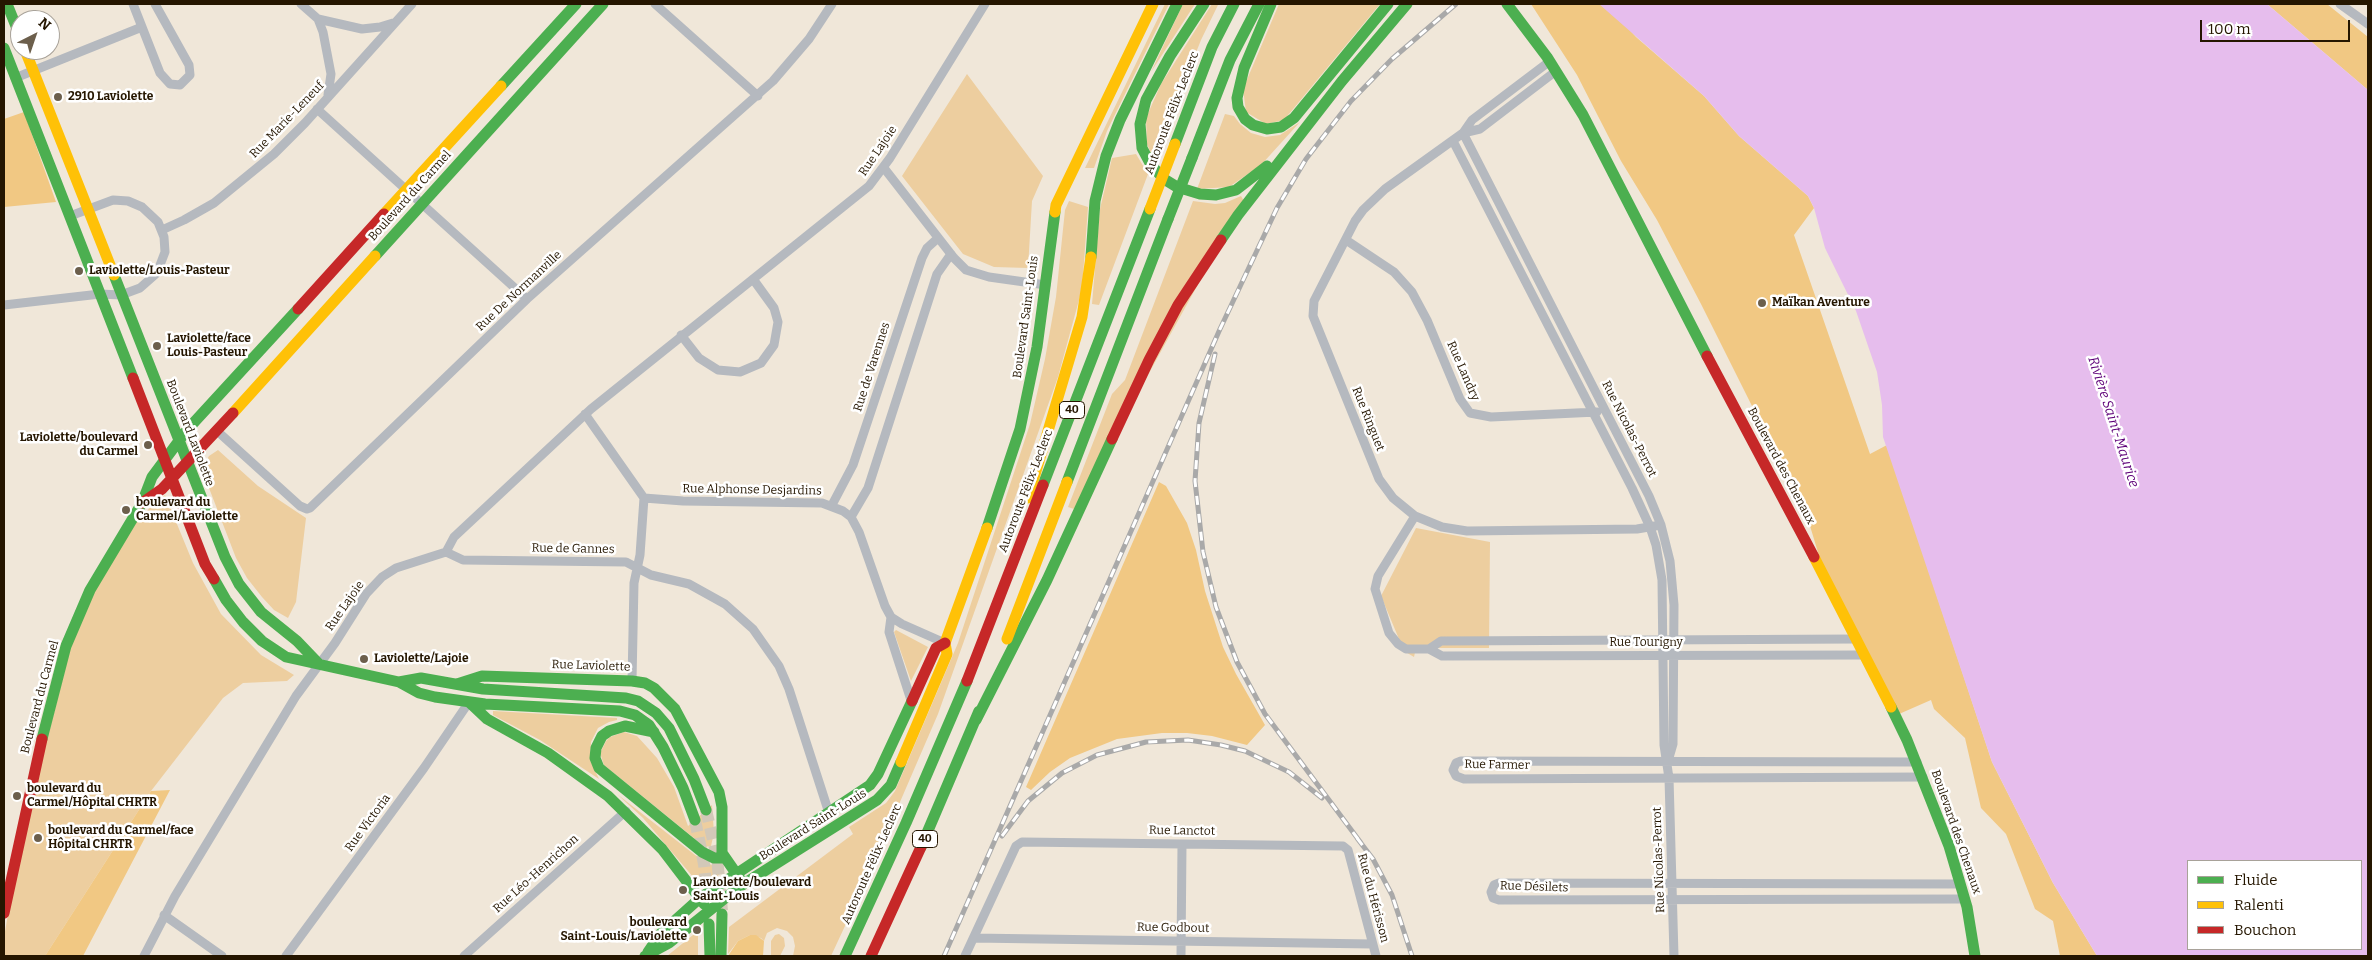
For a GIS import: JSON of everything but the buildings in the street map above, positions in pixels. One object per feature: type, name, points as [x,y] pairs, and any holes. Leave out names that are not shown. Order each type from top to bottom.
[{"type":"main road","name":"Boulevard du Carmel","points":[[4,913],[46,722],[66,646],[90,590],[142,503],[152,477],[178,440],[576,4]]},
{"type":"main road","name":"Boulevard du Carmel","points":[[142,503],[162,489],[187,463],[603,4]]},
{"type":"main road","name":"Boulevard Saint-Louis","points":[[645,956],[669,942],[708,910],[743,885],[872,804],[885,794],[891,785],[947,654],[946,643],[967,588],[1020,429],[1033,373],[1046,285],[1052,222],[1057,201],[1153,4]]},
{"type":"main road","points":[[995,610],[1080,326],[1089,280],[1095,201],[1106,156],[1120,120],[1177,4]]},
{"type":"main road","points":[[1204,4],[1163,68],[1143,110],[1140,138],[1151,165],[1164,180],[1177,187],[1204,195],[1224,194],[1236,190],[1248,182],[1300,134]]},
{"type":"main road","name":"Autoroute Félix-Leclerc","points":[[845,956],[934,759],[995,610],[1212,47],[1234,4]]},
{"type":"main road","name":"40","points":[[871,956],[976,720],[1230,60],[1259,4]]},
{"type":"main road","points":[[1271,4],[1244,68],[1237,98],[1238,107],[1246,119],[1254,125],[1267,129],[1281,127],[1294,118],[1388,4]]},
{"type":"main road","points":[[976,720],[1047,580],[1137,385],[1171,317],[1224,234],[1300,134],[1407,4]]},
{"type":"main road","name":"Boulevard des Chenaux","points":[[1502,4],[1510,7],[1553,66],[1592,132],[1743,425],[1865,655],[1917,762],[1949,846],[1965,899],[1975,956]]},
{"type":"main road","points":[[4,48],[205,564],[234,612],[262,641],[283,656],[319,664]]},
{"type":"main road","name":"Boulevard Laviolette","points":[[30,60],[222,550],[239,584],[261,612],[297,641],[319,664]]},
{"type":"main road","points":[[508,78],[523,92]]},
{"type":"main road","points":[[302,304],[317,318]]},
{"type":"main road","name":"Boulevard Saint-Louis","points":[[645,956],[661,933],[700,898],[862,792],[873,782],[936,648],[946,643]]},
{"type":"main road","name":"Rue Laviolette","points":[[319,664],[399,682],[419,693],[469,702],[624,712],[640,718],[654,732],[679,780],[695,820]]},
{"type":"main road","name":"Rue Laviolette","points":[[457,684],[482,676],[632,681],[652,686],[675,709],[722,799],[722,845],[724,858]]},
{"type":"main road","name":"Rue Laviolette","points":[[399,682],[421,678],[498,690],[626,698],[643,704],[658,715],[669,728],[691,772],[706,810]]},
{"type":"main road","points":[[469,702],[487,719],[570,767],[626,811],[662,849],[708,910]]},
{"type":"main road","points":[[654,732],[625,726],[609,731],[600,739],[596,748],[595,758],[599,768],[702,852],[714,858],[724,858],[743,885]]},
{"type":"main road","points":[[721,956],[722,914]]},
{"type":"main road","points":[[709,924],[710,956]]},
{"type":"street","points":[[133,4],[163,78],[175,85],[184,82],[190,74],[189,65],[155,4]]},
{"type":"street","points":[[302,4],[318,19],[324,32],[331,74],[330,87],[326,99]]},
{"type":"street","name":"Rue Marie-Leneuf","points":[[162,230],[206,208],[238,184],[281,147],[412,4]]},
{"type":"street","points":[[655,4],[758,96]]},
{"type":"street","name":"Rue De Normanville","points":[[216,430],[300,506],[307,509],[310,508],[526,299],[758,96],[796,56],[832,4]]},
{"type":"street","name":"Rue Lajoie","points":[[144,956],[164,915],[296,696],[366,594],[382,578],[404,565],[446,552],[454,537],[585,414],[680,335],[862,193],[884,168],[985,4]]},
{"type":"street","points":[[2340,4],[2368,24]]},
{"type":"street","points":[[318,19],[362,29],[380,28],[397,21]]},
{"type":"street","points":[[15,78],[142,26]]},
{"type":"street","name":"Rue Ringuet","points":[[1553,66],[1472,120],[1463,133],[1376,197],[1356,218],[1314,302],[1313,316],[1377,475],[1393,498],[1415,516],[1442,527],[1462,531],[1650,527],[1661,525]]},
{"type":"street","points":[[317,109],[526,299]]},
{"type":"street","name":"Rue Nicolas-Perrot","points":[[1463,133],[1649,496],[1661,525],[1672,574],[1674,639],[1673,744],[1668,762]]},
{"type":"street","name":"Rue Nicolas-Perrot","points":[[1453,140],[1650,527],[1659,559],[1662,580],[1664,745],[1669,778],[1674,956]]},
{"type":"street","points":[[884,168],[960,266],[973,273],[1046,285]]},
{"type":"street","points":[[4,305],[100,294],[121,295],[140,288],[157,273],[165,252],[162,230],[148,211],[128,201],[113,200],[70,216]]},
{"type":"street","name":"Rue de Varennes","points":[[832,506],[853,465],[922,258],[927,248],[938,238]]},
{"type":"street","name":"Rue Landry","points":[[1346,240],[1394,272],[1412,292],[1427,320],[1460,399],[1470,413],[1491,417],[1605,412]]},
{"type":"street","points":[[946,643],[902,624],[892,617],[885,606],[860,532],[851,517],[868,488],[937,274],[951,254]]},
{"type":"street","points":[[680,335],[698,358],[718,370],[740,372],[761,363],[774,345],[778,322],[774,308],[753,279]]},
{"type":"street","points":[[585,414],[644,498],[634,583],[632,681]]},
{"type":"street","name":"Rue Alphonse Desjardins","points":[[644,498],[684,501],[817,503],[832,506],[851,517]]},
{"type":"street","name":"Rue Tourigny","points":[[1415,516],[1378,576],[1376,594],[1389,633],[1398,644],[1409,650],[1429,649],[1441,641],[1857,639]]},
{"type":"street","name":"Rue de Gannes","points":[[446,552],[463,560],[624,562],[651,575],[689,584],[708,594],[742,617],[759,636],[779,666],[789,689],[829,813]]},
{"type":"street","points":[[892,617],[889,632],[911,700]]},
{"type":"street","name":"Rue Tourigny","points":[[1429,649],[1442,656],[1865,655]]},
{"type":"street","name":"Rue Victoria","points":[[286,956],[424,768],[469,702]]},
{"type":"street","name":"Rue Farmer","points":[[1917,762],[1461,761],[1456,763],[1453,770],[1456,776],[1464,779],[1923,777]]},
{"type":"street","name":"Rue Léo-Henrichon","points":[[464,956],[626,811]]},
{"type":"street","name":"Rue Lanctot","points":[[974,938],[1019,843],[1345,847]]},
{"type":"street","points":[[1181,956],[1182,844]]},
{"type":"street","name":"Rue du Hérisson","points":[[1345,847],[1348,850],[1376,956]]},
{"type":"street","name":"Rue Désilets","points":[[1960,884],[1499,883],[1492,887],[1491,892],[1493,898],[1499,900],[1965,899]]},
{"type":"street","points":[[164,915],[222,956]]},
{"type":"street","points":[[966,956],[974,938]]},
{"type":"street","name":"Rue Godbout","points":[[974,938],[1372,944]]},
{"type":"shaded area","points":[[1165,4],[1169,4],[1107,131],[1094,168],[1085,168]]},
{"type":"shaded area","points":[[1183,4],[1195,4],[1151,72]]},
{"type":"shaded area","points":[[1212,4],[1218,5],[1201,40],[1163,135],[1152,156],[1147,144],[1146,118],[1161,84]]},
{"type":"shaded area","points":[[1279,4],[1380,4],[1284,120],[1266,124],[1246,112],[1243,89]]},
{"type":"shaded area","points":[[1531,4],[1607,4],[1636,37],[1704,96],[1739,136],[1808,196],[1814,208],[1794,235],[1870,454],[1887,445],[1992,762],[2053,883],[2097,956],[2060,956],[2053,921],[2035,909],[2006,834],[1981,808],[1965,738],[1934,709],[1931,700],[1899,714],[1833,602],[1807,516],[1701,304],[1657,220],[1621,161],[1577,75]]},
{"type":"shaded area","points":[[2267,4],[2327,4],[2368,37],[2368,90]]},
{"type":"shaded area","points":[[967,74],[1043,176],[1032,201],[1028,268],[994,267],[963,254],[902,176]]},
{"type":"shaded area","points":[[24,112],[56,202],[4,207],[4,119]]},
{"type":"shaded area","points":[[1225,114],[1234,116],[1251,133],[1265,137],[1280,135],[1300,122],[1261,165],[1229,187],[1197,189]]},
{"type":"shaded area","points":[[1136,154],[1148,174],[1099,305],[1092,304],[1100,209],[1112,158]]},
{"type":"shaded area","points":[[1241,196],[1244,201],[1074,509],[1068,507],[1112,394],[1125,380],[1193,201],[1215,204],[1225,203]]},
{"type":"shaded area","points":[[1069,201],[1088,207],[1082,289],[1058,377],[938,714],[865,883],[831,956],[793,956],[795,946],[793,937],[787,931],[777,928],[767,933],[764,941],[761,938],[750,935],[738,941],[728,954],[729,927],[853,834],[849,827],[886,803],[895,791],[958,643],[1030,424],[1045,359],[1056,297],[1065,210]]},
{"type":"shaded area","points":[[218,450],[258,486],[306,518],[296,602],[288,618],[274,610],[262,597],[247,578],[236,558],[204,475],[203,466],[209,456]]},
{"type":"shaded area","points":[[1159,482],[1166,486],[1187,523],[1196,550],[1205,591],[1223,647],[1265,725],[1247,745],[1212,736],[1187,733],[1162,733],[1117,739],[1070,758],[1050,772],[1031,790],[1026,787]]},
{"type":"shaded area","points":[[165,495],[193,563],[221,614],[261,655],[294,675],[287,681],[243,683],[223,698],[151,791],[45,956],[4,956],[4,937],[21,841],[72,642],[91,597],[130,525]]},
{"type":"shaded area","points":[[1416,528],[1490,542],[1489,648],[1416,648],[1414,657],[1404,651],[1381,596]]},
{"type":"shaded area","points":[[896,630],[928,647],[911,681],[894,632]]},
{"type":"shaded area","points":[[493,711],[617,718],[617,720],[598,728],[591,742],[590,760],[599,779],[540,740],[493,715]]},
{"type":"shaded area","points":[[624,732],[637,736],[657,758],[674,787],[688,826],[712,805],[714,833],[711,846],[705,847],[604,765],[600,753],[606,741],[610,737]]},
{"type":"shaded area","points":[[170,790],[83,956],[45,956],[151,791]]},
{"type":"shaded area","points":[[617,794],[695,855],[723,872],[706,884],[699,884],[643,818]]},
{"type":"shaded area","points":[[698,931],[698,955],[703,956],[667,956]]},
{"type":"shaded area","points":[[779,934],[784,938],[785,946],[780,956],[771,956],[771,941],[775,935]]},
{"type":"shaded area","points":[[750,935],[756,935],[764,941],[763,956],[728,956],[738,941]]},
{"type":"water","name":"Rivière Saint-Maurice","points":[[1599,4],[2267,4],[2368,90],[2368,956],[2097,956],[2053,883],[1992,762],[1883,437],[1882,405],[1877,372],[1856,311],[1825,248],[1814,208],[1808,196],[1739,136],[1704,96]]},
{"type":"tunnel","points":[[706,810],[717,857],[722,911]]},
{"type":"tunnel","points":[[695,820],[704,864],[708,901]]},
{"type":"railway","points":[[944,956],[1220,329],[1277,208],[1306,159],[1351,101],[1392,59],[1456,4]]},
{"type":"railway","points":[[1215,354],[1199,423],[1195,481],[1203,552],[1216,607],[1237,662],[1265,714],[1361,843]]},
{"type":"railway","points":[[1002,836],[1028,801],[1062,773],[1097,755],[1146,742],[1188,740],[1245,751],[1289,772],[1322,798]]},
{"type":"railway","points":[[1357,838],[1373,859],[1392,895],[1412,956]]},
{"type":"traffic: fast","points":[[7,4],[10,11]]},
{"type":"traffic: fast","points":[[501,86],[576,4]]},
{"type":"traffic: fast","points":[[375,256],[603,4]]},
{"type":"traffic: fast","points":[[1091,257],[1095,201],[1106,156],[1120,120],[1177,4]]},
{"type":"traffic: fast","points":[[1204,4],[1170,56],[1146,100],[1140,124],[1142,148],[1151,165],[1164,179],[1177,187],[1200,194],[1216,195],[1236,190],[1267,166]]},
{"type":"traffic: fast","points":[[1175,144],[1212,47],[1234,4]]},
{"type":"traffic: fast","points":[[1192,158],[1230,60],[1259,4]]},
{"type":"traffic: fast","points":[[1271,4],[1244,68],[1237,98],[1238,107],[1245,119],[1253,125],[1267,129],[1281,127],[1294,118],[1388,4]]},
{"type":"traffic: fast","points":[[1221,240],[1238,215],[1342,81],[1407,4]]},
{"type":"traffic: fast","points":[[1507,4],[1547,57],[1583,115],[1707,356]]},
{"type":"traffic: fast","points":[[4,48],[133,378]]},
{"type":"traffic: fast","points":[[1168,219],[1192,158]]},
{"type":"traffic: fast","points":[[1043,485],[1150,209]]},
{"type":"traffic: fast","points":[[987,528],[1020,429],[1037,347],[1055,212]]},
{"type":"traffic: fast","points":[[1067,482],[1168,219]]},
{"type":"traffic: fast","points":[[114,275],[225,557],[239,584],[261,612],[297,641],[319,664]]},
{"type":"traffic: fast","points":[[42,739],[66,646],[90,590],[142,503],[152,477],[187,430],[298,309]]},
{"type":"traffic: fast","points":[[976,720],[1047,580],[1112,439]]},
{"type":"traffic: fast","points":[[214,579],[226,600],[243,622],[262,641],[286,657],[399,682],[419,693],[435,697],[485,704],[620,711],[635,715],[649,725],[663,747],[683,788],[695,820]]},
{"type":"traffic: fast","points":[[457,684],[482,676],[632,681],[645,683],[654,688],[675,709],[719,792],[722,807],[722,853],[740,879]]},
{"type":"traffic: fast","points":[[399,682],[421,678],[483,689],[626,698],[638,701],[656,713],[669,728],[694,779],[706,810]]},
{"type":"traffic: fast","points":[[845,956],[906,823],[967,681]]},
{"type":"traffic: fast","points":[[648,952],[661,933],[700,898],[870,785],[878,774],[912,701]]},
{"type":"traffic: fast","points":[[469,702],[487,719],[548,753],[608,796],[662,849],[704,904]]},
{"type":"traffic: fast","points":[[1891,707],[1907,740],[1949,846],[1967,907],[1975,956]]},
{"type":"traffic: fast","points":[[921,847],[979,711]]},
{"type":"traffic: fast","points":[[654,732],[625,726],[609,731],[602,736],[596,748],[595,758],[599,768],[702,852],[714,858],[724,858]]},
{"type":"traffic: fast","points":[[645,956],[669,943],[739,887],[877,800],[891,785],[901,762]]},
{"type":"traffic: fast","points":[[721,956],[722,914]]},
{"type":"traffic: fast","points":[[709,924],[710,956]]},
{"type":"traffic: slow","points":[[1055,212],[1056,205],[1153,4]]},
{"type":"traffic: slow","points":[[29,60],[114,275]]},
{"type":"traffic: slow","points":[[384,214],[501,86]]},
{"type":"traffic: slow","points":[[1150,209],[1175,144]]},
{"type":"traffic: slow","points":[[233,413],[375,256]]},
{"type":"traffic: slow","points":[[1028,498],[1082,317],[1091,257]]},
{"type":"traffic: slow","points":[[1007,639],[1067,482]]},
{"type":"traffic: slow","points":[[901,762],[947,654],[945,643],[987,528]]},
{"type":"traffic: slow","points":[[1814,557],[1891,707]]},
{"type":"traffic: jam","points":[[298,309],[384,214]]},
{"type":"traffic: jam","points":[[1112,439],[1149,360],[1178,305],[1221,240]]},
{"type":"traffic: jam","points":[[1707,356],[1814,557]]},
{"type":"traffic: jam","points":[[133,378],[205,564],[214,579]]},
{"type":"traffic: jam","points":[[142,503],[162,489],[233,413]]},
{"type":"traffic: jam","points":[[967,681],[1043,485]]},
{"type":"traffic: jam","points":[[912,701],[936,648],[945,643]]},
{"type":"traffic: jam","points":[[4,913],[42,739]]},
{"type":"traffic: jam","points":[[871,956],[921,847]]},
{"type":"place","name":"2910 Laviolette","points":[[58,97]]},
{"type":"place","name":"Laviolette/Louis-Pasteur","points":[[79,271]]},
{"type":"place","name":"Maïkan Aventure","points":[[1762,303]]},
{"type":"place","name":"Laviolette/face Louis-Pasteur","points":[[157,346]]},
{"type":"place","name":"Laviolette/boulevard du Carmel","points":[[148,445]]},
{"type":"place","name":"boulevard du Carmel/Laviolette","points":[[126,510]]},
{"type":"place","name":"Laviolette/Lajoie","points":[[364,659]]},
{"type":"place","name":"boulevard du Carmel/Hôpital CHRTR","points":[[17,796]]},
{"type":"place","name":"boulevard du Carmel/face Hôpital CHRTR","points":[[38,838]]},
{"type":"place","name":"Laviolette/boulevard Saint-Louis","points":[[683,890]]},
{"type":"place","name":"boulevard Saint-Louis/Laviolette","points":[[697,930]]}]
